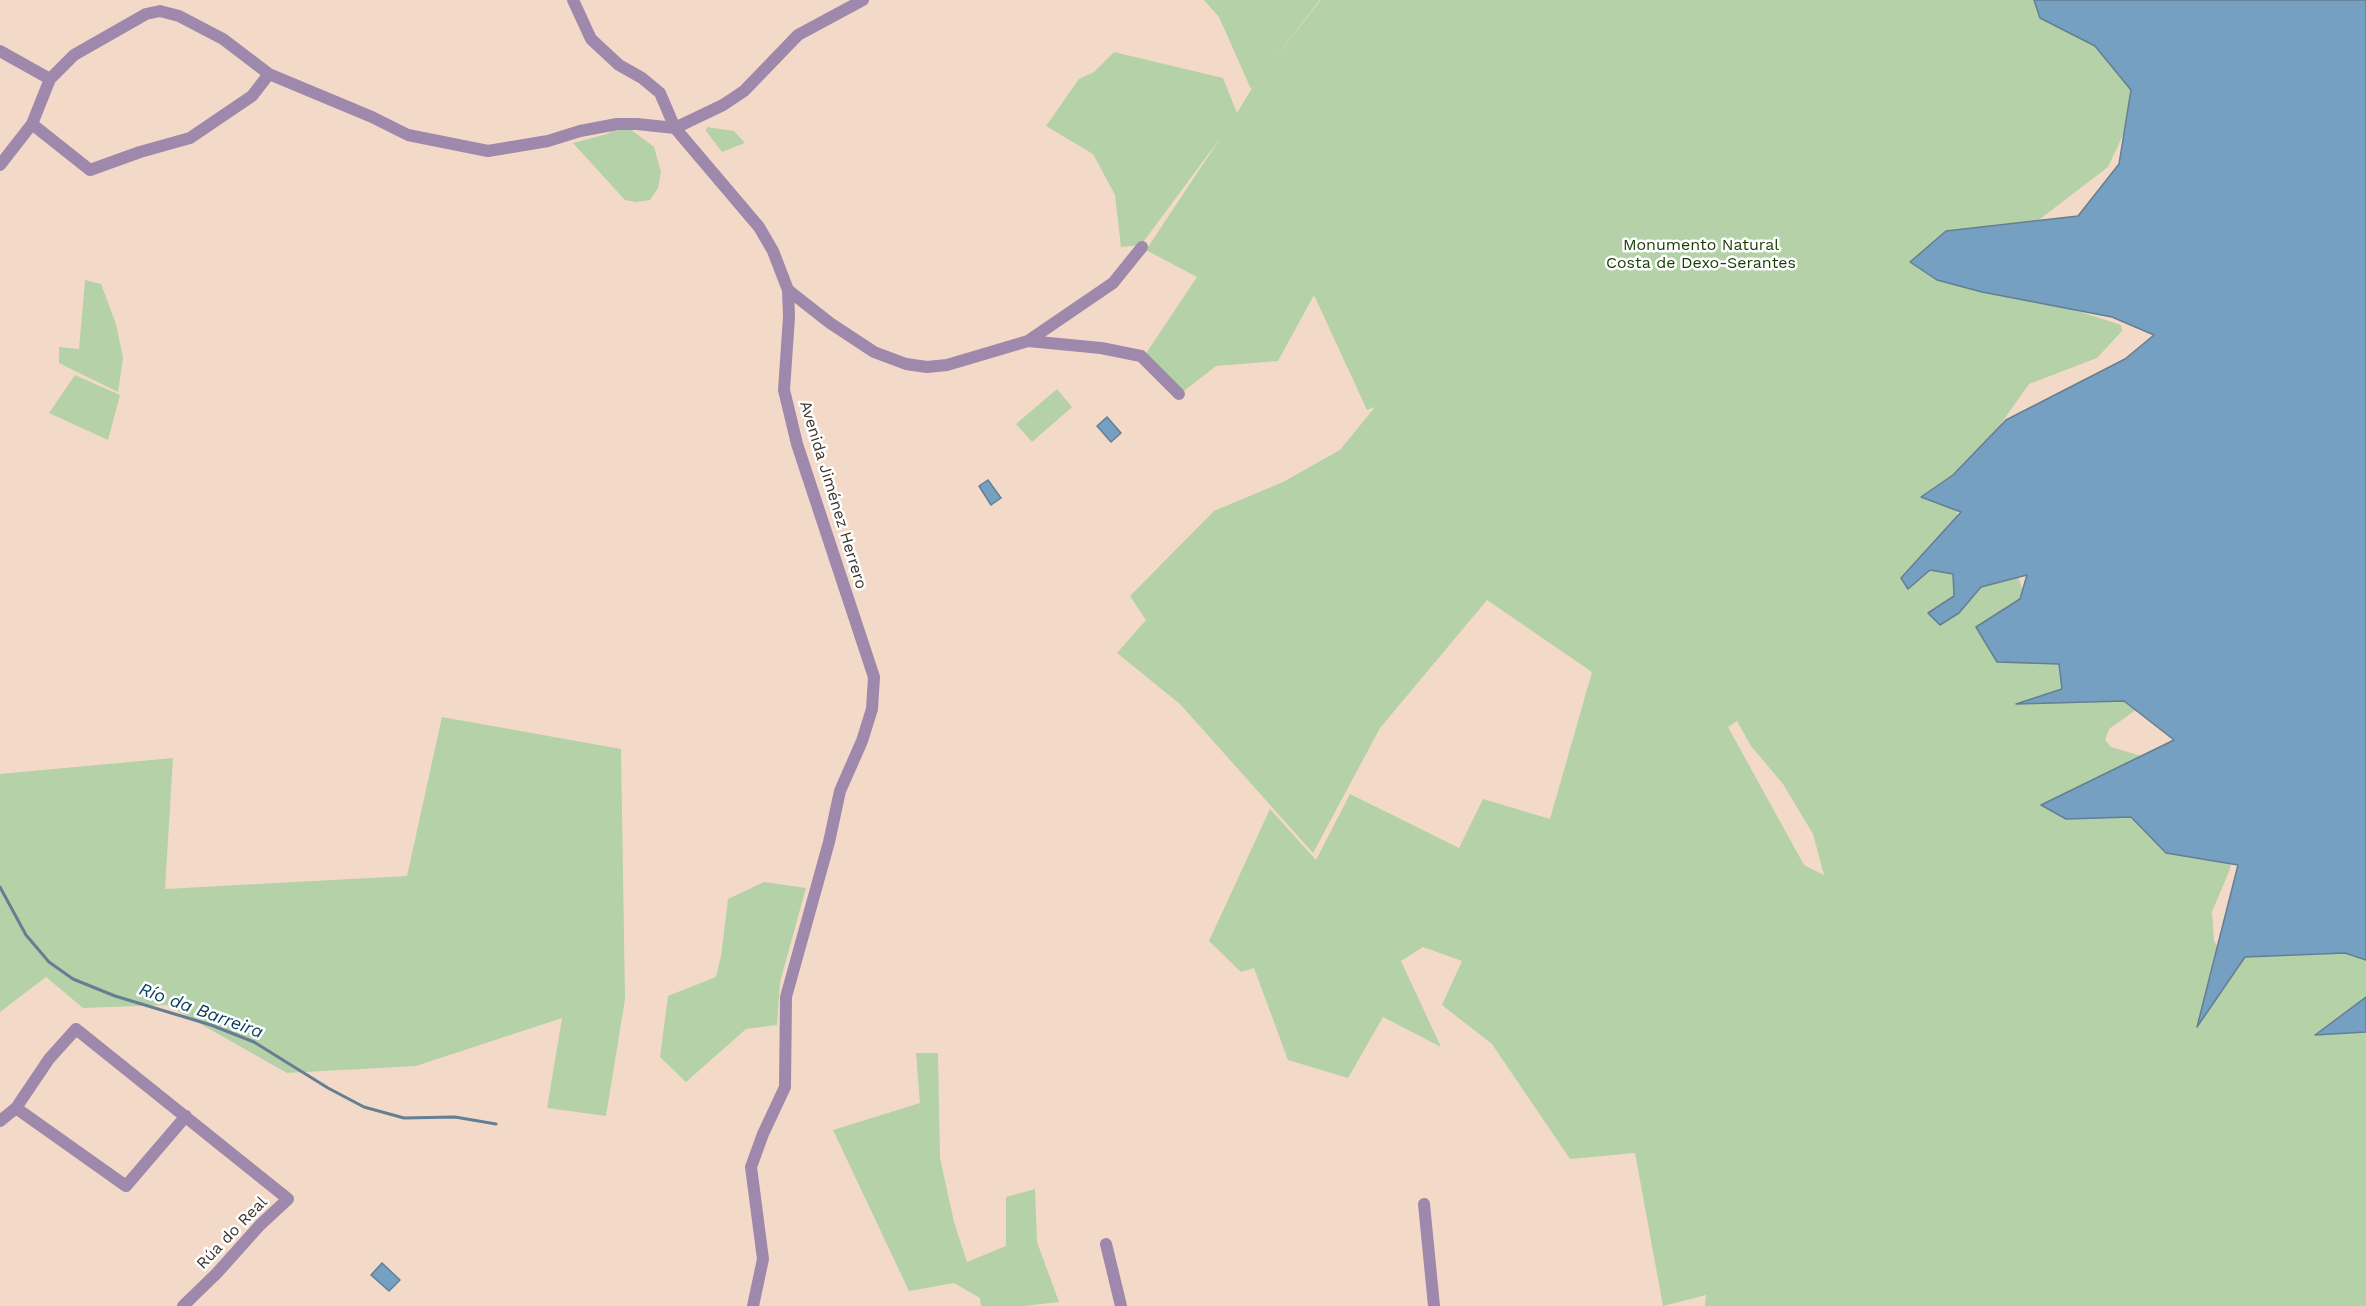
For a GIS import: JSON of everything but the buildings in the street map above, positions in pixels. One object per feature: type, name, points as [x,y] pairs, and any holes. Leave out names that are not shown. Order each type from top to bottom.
[{"type":"street","points":[[146,14],[152,0]]},
{"type":"street","name":"Avenida Jiménez Herrero","points":[[573,0],[591,39],[619,65],[642,78],[660,93],[675,128],[715,172],[759,227],[773,251],[788,290],[789,317],[784,390],[797,444],[874,677],[872,709],[862,741],[840,791],[829,842],[786,997],[785,1087],[763,1134],[751,1167],[763,1259],[753,1306]]},
{"type":"street","points":[[0,165],[32,124],[50,79],[74,56],[146,14],[160,11],[179,16],[223,39],[269,74],[372,117],[408,135],[488,151],[548,141],[580,131],[617,124],[675,128],[723,105],[744,91],[798,34],[863,0]]},
{"type":"street","points":[[0,51],[50,79]]},
{"type":"street","points":[[32,124],[90,170],[190,138],[252,96],[269,74]]},
{"type":"street","points":[[788,290],[830,323],[874,352],[906,364],[927,367],[947,365],[1028,341],[1113,283],[1142,248]]},
{"type":"street","points":[[1028,341],[1101,348],[1141,356],[1179,394]]},
{"type":"street","name":"Rúa do Real","points":[[16,1108],[49,1059],[76,1029],[288,1199],[183,1306]]},
{"type":"street","points":[[0,1121],[16,1108],[126,1186],[186,1116]]},
{"type":"street","points":[[1425,1204],[1434,1306]]},
{"type":"street","points":[[1106,1244],[1121,1306]]},
{"type":"green space","name":"Monumento Natural Costa de Dexo-Serantes","points":[[1204,0],[1320,0],[1267,68],[1321,0],[2085,0],[2135,78],[2131,118],[2108,167],[2027,229],[2047,301],[2121,325],[2122,331],[2097,358],[2029,384],[1986,445],[1956,497],[1958,523],[2018,577],[2024,593],[2068,661],[2153,698],[2109,729],[2105,740],[2111,747],[2158,761],[2231,853],[2230,869],[2212,912],[2214,941],[2218,947],[2366,926],[2366,1306],[1705,1306],[1706,1295],[1663,1306],[1635,1153],[1570,1159],[1492,1044],[1442,1005],[1462,961],[1423,947],[1401,961],[1441,1047],[1383,1017],[1348,1078],[1288,1060],[1254,968],[1241,972],[1209,941],[1270,809],[1316,860],[1350,794],[1459,848],[1483,799],[1550,819],[1592,672],[1487,600],[1380,728],[1313,853],[1180,704],[1117,653],[1146,620],[1130,596],[1214,511],[1283,482],[1340,450],[1375,407],[1367,410],[1314,295],[1278,361],[1216,366],[1184,391],[1145,355],[1197,277],[1146,250],[1221,137],[1141,245],[1121,247],[1115,195],[1093,154],[1046,126],[1079,79],[1094,72],[1114,52],[1223,78],[1237,113],[1254,85],[1251,89],[1219,17]],"holes":[[[1737,721],[1751,746],[1783,784],[1813,834],[1824,875],[1804,865],[1728,727]]]},
{"type":"green space","points":[[707,127],[734,131],[745,143],[722,152],[706,131]]},
{"type":"green space","points":[[629,128],[654,147],[661,172],[658,188],[650,200],[636,202],[625,200],[573,143],[607,134],[615,129]]},
{"type":"green space","points":[[85,280],[101,284],[116,324],[123,358],[118,392],[59,363],[59,347],[79,349]]},
{"type":"green space","points":[[75,375],[120,395],[108,440],[49,413]]},
{"type":"green space","points":[[1057,389],[1072,407],[1032,442],[1016,424]]},
{"type":"green space","points":[[442,717],[621,749],[625,999],[606,1116],[547,1108],[562,1018],[416,1066],[287,1073],[167,1005],[83,1008],[46,977],[0,1012],[0,774],[173,758],[165,889],[407,876]]},
{"type":"green space","points":[[764,882],[806,888],[780,982],[777,1025],[746,1029],[686,1082],[660,1057],[668,996],[716,977],[728,899]]},
{"type":"green space","points":[[916,1053],[938,1053],[940,1158],[954,1222],[967,1262],[1006,1246],[1006,1197],[1035,1189],[1037,1242],[1059,1302],[1024,1306],[981,1306],[980,1298],[954,1283],[909,1291],[833,1130],[920,1103]]},
{"type":"water","points":[[2034,0],[2366,0],[2366,960],[2345,953],[2245,957],[2197,1027],[2238,865],[2166,853],[2131,817],[2066,819],[2041,805],[2174,740],[2124,701],[2016,704],[2062,689],[2059,664],[1997,662],[1976,627],[2020,599],[2027,575],[1981,587],[1959,613],[1940,625],[1928,613],[1954,596],[1953,574],[1930,570],[1908,589],[1901,578],[1961,512],[1921,497],[1953,475],[2006,420],[2125,359],[2154,335],[2112,317],[1982,292],[1937,280],[1910,262],[1946,231],[2078,216],[2119,164],[2131,90],[2095,46],[2040,18]]},
{"type":"water","points":[[1107,417],[1121,433],[1111,442],[1097,426]]},
{"type":"water","points":[[988,480],[1001,498],[991,505],[979,486]]},
{"type":"water","points":[[2366,997],[2366,1032],[2315,1035]]},
{"type":"water","points":[[382,1263],[400,1280],[389,1291],[371,1275]]},
{"type":"waterway","name":"Río da Barreira","points":[[0,887],[26,935],[49,962],[73,979],[115,996],[211,1025],[254,1042],[328,1088],[364,1107],[404,1118],[455,1117],[496,1124]]}]
